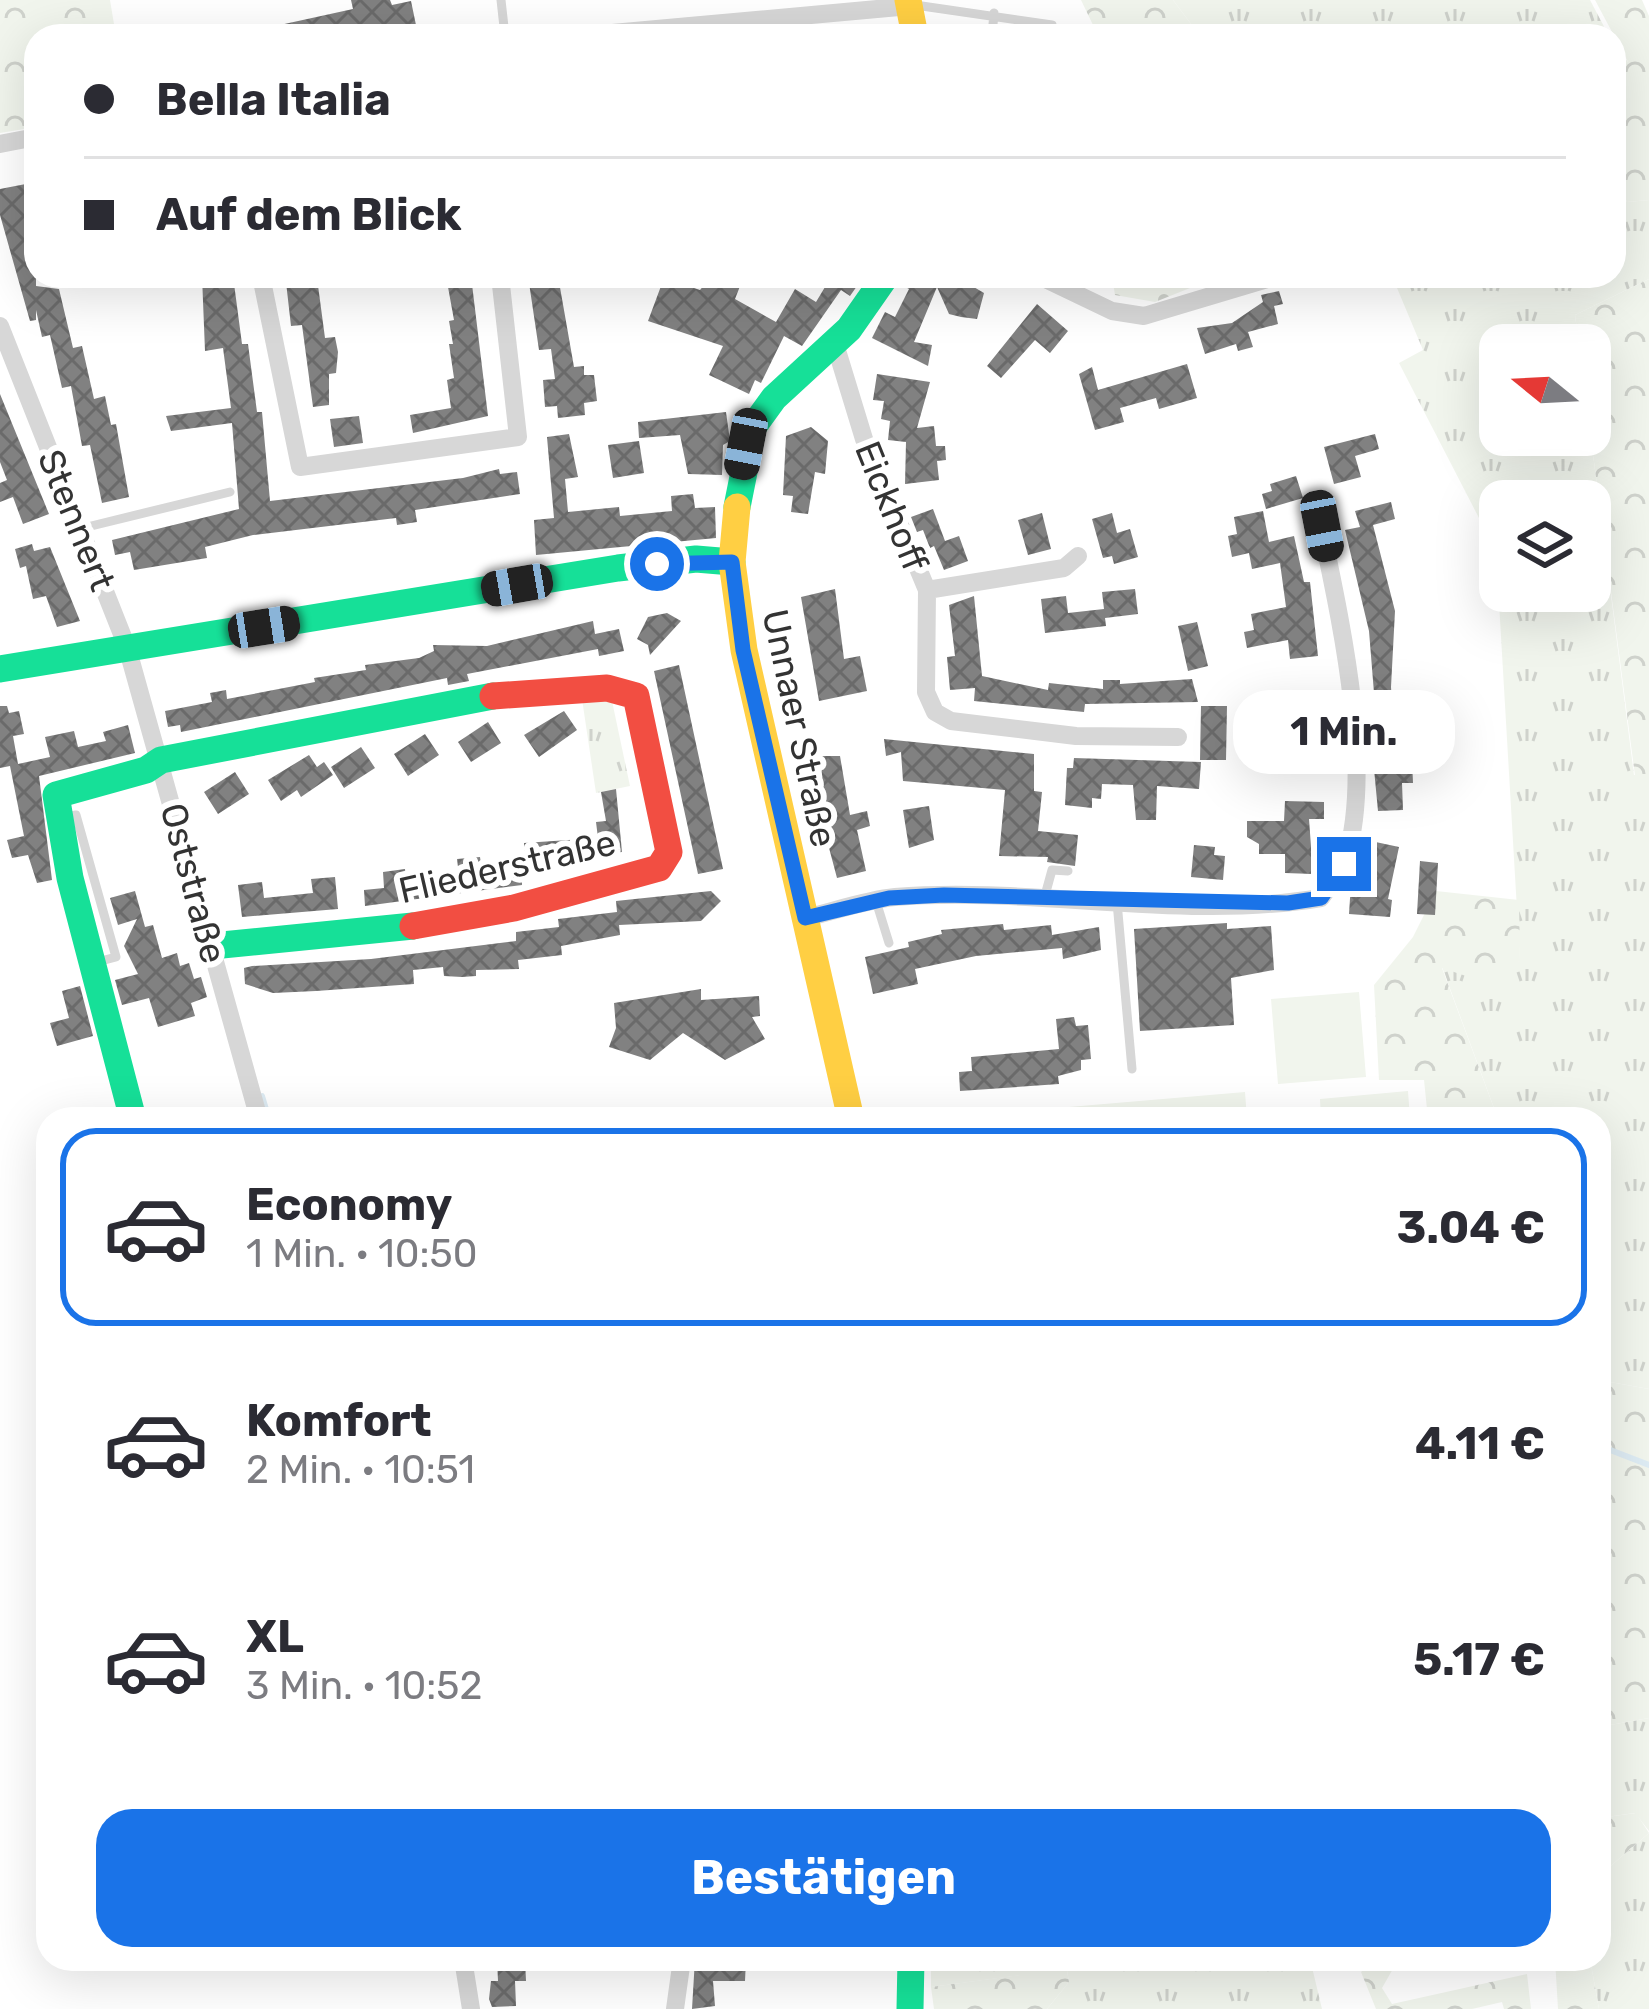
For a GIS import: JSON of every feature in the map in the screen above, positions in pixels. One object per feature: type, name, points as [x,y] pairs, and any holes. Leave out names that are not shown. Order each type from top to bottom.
[{"type":"street","points":[[732,24],[909,3]]},
{"type":"street","points":[[263,288],[300,467],[518,437],[501,288]]},
{"type":"street","name":"Unnaer Straße","points":[[848,1107],[743,650],[732,562],[741,468],[753,427],[774,398],[835,344],[877,288]]},
{"type":"street","points":[[1064,288],[1112,311],[1144,316],[1237,288]]},
{"type":"street","name":"Stennert","points":[[0,326],[127,647]]},
{"type":"street","name":"Eickhoff","points":[[835,344],[864,439],[926,590],[926,692],[935,712],[951,721],[1076,736],[1178,737]]},
{"type":"street","points":[[805,918],[876,901],[944,895],[1117,902],[1288,903],[1321,898],[1344,864],[1352,831],[1348,656],[1322,526]]},
{"type":"street","points":[[926,590],[1064,568],[1078,556]]},
{"type":"street","points":[[0,668],[618,568],[696,560],[732,562]]},
{"type":"street","name":"Oststraße","points":[[127,647],[256,1107]]},
{"type":"street","name":"Fliederstraße","points":[[160,760],[490,695],[588,687],[630,690],[637,696],[669,852],[659,868],[514,908],[423,924],[212,946]]},
{"type":"street","points":[[135,1107],[91,964],[56,795],[146,770],[160,760]]},
{"type":"street","points":[[465,1971],[471,2009]]},
{"type":"street","points":[[675,2009],[680,1971]]},
{"type":"street","points":[[910,2009],[911,1971]]},
{"type":"lane","points":[[909,3],[1047,24]]},
{"type":"lane","points":[[993,24],[994,13]]},
{"type":"lane","points":[[82,528],[230,492]]},
{"type":"lane","points":[[1044,899],[1052,870],[1068,871]]},
{"type":"lane","points":[[876,901],[889,944]]},
{"type":"lane","points":[[1117,902],[1132,1069]]},
{"type":"green space","points":[[0,0],[110,0],[114,24],[24,24],[24,129],[0,133]]},
{"type":"green space","points":[[1081,0],[1173,0],[1191,24],[1093,24]]},
{"type":"green space","points":[[1173,0],[1590,0],[1603,24],[1191,24]]},
{"type":"green space","points":[[1595,0],[1642,0],[1649,16],[1649,200],[1626,200],[1626,24],[1608,24]]},
{"type":"green space","points":[[1626,200],[1649,200],[1649,279],[1575,315],[1576,324],[1479,324],[1479,456],[1593,456],[1596,480],[1479,480],[1479,518],[1399,363],[1423,350],[1397,288],[1626,288]]},
{"type":"green space","points":[[1649,279],[1649,775],[1635,776],[1611,592],[1611,480],[1596,480],[1593,456],[1611,456],[1611,324],[1576,324],[1575,315]]},
{"type":"green space","points":[[1114,288],[1190,288],[1155,302],[1115,295]]},
{"type":"green space","points":[[1611,595],[1634,775],[1649,775],[1649,1389],[1611,1382],[1611,1107],[1494,1107],[1442,967],[1520,961],[1500,612],[1611,612]]},
{"type":"green space","points":[[582,699],[612,701],[630,786],[596,793]]},
{"type":"green space","points":[[1436,891],[1519,900],[1520,961],[1478,980],[1442,968],[1494,1107],[1427,1107],[1424,1080],[1379,1080],[1374,985],[1413,937]]},
{"type":"green space","points":[[1359,992],[1366,1077],[1278,1084],[1271,999]]},
{"type":"green space","points":[[1408,1091],[1409,1107],[1320,1107],[1320,1099]]},
{"type":"green space","points":[[1245,1092],[1246,1107],[1068,1107]]},
{"type":"green space","points":[[1611,1382],[1649,1389],[1649,1718],[1611,1725]]},
{"type":"green space","points":[[1649,1718],[1649,1831],[1635,1813],[1611,1816],[1611,1725]]},
{"type":"green space","points":[[1636,1813],[1649,1833],[1611,1866],[1611,1816]]},
{"type":"green space","points":[[1649,1833],[1649,2009],[1599,2009],[1592,1971],[1611,1971],[1611,1866]]},
{"type":"green space","points":[[931,1971],[1023,1971],[1021,1975],[931,1987]]},
{"type":"green space","points":[[1022,1971],[1067,1971],[1069,1982],[1047,2009],[934,2009],[931,1987]]},
{"type":"green space","points":[[1067,1971],[1313,1971],[1322,2009],[1047,2009],[1069,1982]]},
{"type":"green space","points":[[1392,1971],[1382,1988],[1392,2004],[1527,1974],[1531,2009],[1504,2009],[1502,2002],[1472,2009],[1376,2009],[1361,1972]]},
{"type":"green space","points":[[1556,1971],[1592,1971],[1599,2009],[1558,2009]]},
{"type":"building","points":[[351,0],[390,0],[392,5],[411,1],[416,24],[284,24],[353,9]]},
{"type":"building","points":[[24,184],[24,288],[59,289],[73,348],[82,346],[94,399],[105,396],[111,425],[116,424],[129,497],[102,503],[90,445],[82,446],[71,386],[62,388],[50,335],[42,337],[36,310],[36,320],[30,321],[0,215],[0,189]]},
{"type":"building","points":[[202,288],[235,288],[257,412],[262,412],[270,501],[463,478],[499,469],[500,474],[517,472],[520,494],[415,510],[417,522],[397,525],[396,518],[253,535],[205,547],[207,558],[134,570],[130,552],[115,555],[112,540],[239,509],[232,423],[171,431],[166,416],[231,408],[223,348],[205,351]]},
{"type":"building","points":[[287,288],[318,288],[325,338],[335,337],[338,352],[336,373],[329,374],[329,405],[313,407],[302,325],[291,326]]},
{"type":"building","points":[[448,288],[472,288],[488,416],[413,433],[410,415],[451,408],[447,380],[454,378],[449,321],[454,320]]},
{"type":"building","points":[[530,288],[560,288],[574,367],[584,366],[584,375],[594,375],[597,401],[584,403],[585,415],[558,418],[557,406],[545,407],[543,380],[555,379],[551,349],[539,350]]},
{"type":"building","points":[[660,288],[739,288],[735,299],[776,322],[795,289],[816,302],[824,288],[856,288],[850,296],[841,290],[802,346],[784,336],[761,383],[755,380],[749,394],[709,375],[723,346],[648,321]]},
{"type":"building","points":[[937,288],[914,342],[932,345],[928,366],[872,338],[885,312],[895,317],[909,289]]},
{"type":"building","points":[[937,288],[975,288],[984,293],[977,319],[949,314]]},
{"type":"building","points":[[1279,291],[1283,304],[1274,306],[1278,324],[1248,332],[1253,347],[1238,351],[1236,344],[1205,354],[1197,328],[1232,323],[1263,302],[1261,295]]},
{"type":"building","points":[[1037,304],[1068,331],[1050,353],[1035,340],[1001,378],[987,366]]},
{"type":"building","points":[[1187,364],[1197,398],[1159,409],[1156,398],[1120,408],[1124,422],[1095,430],[1079,374],[1092,367],[1098,390]]},
{"type":"building","points":[[877,374],[930,382],[917,428],[934,426],[936,446],[945,446],[946,460],[937,461],[939,480],[905,484],[906,442],[888,440],[890,421],[881,419],[884,401],[873,400]]},
{"type":"building","points":[[0,394],[49,514],[23,524],[13,497],[0,502],[0,483],[7,480],[0,462]]},
{"type":"building","points":[[726,412],[730,441],[723,445],[722,475],[688,474],[680,435],[639,438],[638,422]]},
{"type":"building","points":[[359,416],[363,443],[334,447],[330,419]]},
{"type":"building","points":[[811,427],[828,441],[825,474],[815,472],[808,514],[791,512],[793,496],[783,495],[786,436]]},
{"type":"building","points":[[569,434],[578,477],[565,479],[568,512],[619,507],[620,516],[672,511],[671,496],[693,494],[695,508],[715,507],[716,538],[536,555],[534,520],[554,518],[547,437]]},
{"type":"building","points":[[1375,434],[1379,449],[1355,456],[1361,477],[1334,484],[1324,447]]},
{"type":"building","points":[[639,441],[644,473],[613,478],[608,445]]},
{"type":"building","points":[[1296,476],[1303,498],[1266,509],[1262,494],[1272,491],[1270,484]]},
{"type":"building","points":[[1391,502],[1395,519],[1373,525],[1395,611],[1391,687],[1392,703],[1400,703],[1402,729],[1377,730],[1369,631],[1345,530],[1360,527],[1355,511]]},
{"type":"building","points":[[933,509],[945,541],[959,536],[968,561],[944,570],[923,530],[917,532],[911,517]]},
{"type":"building","points":[[1263,511],[1269,542],[1294,536],[1304,582],[1310,582],[1318,656],[1290,659],[1288,640],[1247,648],[1244,632],[1254,630],[1251,614],[1286,607],[1280,563],[1252,569],[1249,553],[1232,557],[1228,536],[1237,534],[1234,517]]},
{"type":"building","points":[[1042,513],[1051,549],[1028,555],[1018,520]]},
{"type":"building","points":[[1112,513],[1117,533],[1130,529],[1138,557],[1114,564],[1112,556],[1103,558],[1092,519]]},
{"type":"building","points":[[32,544],[34,551],[50,547],[80,621],[57,627],[46,596],[33,599],[26,566],[20,568],[15,549]]},
{"type":"building","points":[[835,589],[844,659],[860,656],[867,691],[819,701],[801,597]]},
{"type":"building","points":[[1135,589],[1138,614],[1105,618],[1106,626],[1045,633],[1041,599],[1066,596],[1068,613],[1104,609],[1102,592]]},
{"type":"building","points":[[974,596],[982,676],[1048,690],[1049,683],[1103,689],[1103,680],[1120,680],[1120,684],[1192,679],[1198,702],[1085,704],[1084,712],[974,701],[975,688],[950,690],[947,657],[955,656],[949,605]]},
{"type":"building","points":[[667,613],[681,621],[650,655],[648,645],[637,639],[648,617]]},
{"type":"building","points":[[593,621],[595,634],[619,629],[624,651],[599,656],[598,649],[467,674],[469,681],[448,685],[447,678],[181,732],[180,725],[168,727],[165,711],[212,702],[210,693],[226,690],[227,699],[366,670],[365,665],[419,658],[434,651],[433,645],[487,646]]},
{"type":"building","points":[[1197,622],[1208,666],[1188,671],[1178,626]]},
{"type":"building","points":[[679,665],[723,869],[698,874],[654,671]]},
{"type":"building","points":[[1329,692],[1332,764],[1304,765],[1303,746],[1278,747],[1276,703],[1301,702],[1301,693]]},
{"type":"building","points":[[0,706],[7,706],[9,713],[19,711],[24,734],[13,736],[18,764],[50,757],[45,737],[74,731],[78,747],[106,741],[103,732],[128,725],[135,753],[39,776],[52,880],[37,883],[28,855],[12,858],[7,840],[24,836],[10,766],[0,768]]},
{"type":"building","points":[[1201,706],[1227,706],[1226,760],[1200,760]]},
{"type":"building","points":[[564,711],[577,730],[539,757],[524,735]]},
{"type":"building","points":[[488,722],[501,743],[471,762],[458,742]]},
{"type":"building","points":[[425,734],[439,755],[408,776],[394,754]]},
{"type":"building","points":[[1390,736],[1411,736],[1413,783],[1402,783],[1403,810],[1378,811],[1374,769],[1392,768]]},
{"type":"building","points":[[884,739],[1034,754],[1034,791],[1042,792],[1038,831],[1078,835],[1075,866],[1047,862],[1048,857],[999,856],[1005,790],[903,781],[901,752],[886,756]]},
{"type":"building","points":[[361,747],[375,768],[344,788],[331,767]]},
{"type":"building","points":[[309,755],[317,767],[324,762],[333,775],[301,797],[297,790],[281,801],[268,780]]},
{"type":"building","points":[[821,756],[840,756],[850,815],[867,811],[870,826],[857,830],[866,871],[837,878],[811,780],[822,778]]},
{"type":"building","points":[[1074,758],[1201,762],[1199,789],[1157,786],[1156,820],[1136,820],[1133,785],[1102,784],[1101,799],[1092,798],[1092,808],[1065,805],[1067,768],[1073,768]]},
{"type":"building","points":[[235,772],[249,794],[218,814],[204,792]]},
{"type":"building","points":[[616,789],[622,852],[545,860],[551,874],[527,876],[524,843],[598,838],[596,822],[606,821],[601,792]]},
{"type":"building","points":[[1285,801],[1324,802],[1324,819],[1309,819],[1313,874],[1285,873],[1285,854],[1259,854],[1259,844],[1247,837],[1247,821],[1284,821]]},
{"type":"building","points":[[929,806],[934,840],[909,848],[903,810]]},
{"type":"building","points":[[1371,841],[1399,847],[1388,899],[1392,900],[1390,917],[1349,914],[1351,883],[1362,884]]},
{"type":"building","points":[[1194,845],[1215,847],[1214,855],[1225,856],[1223,880],[1191,877]]},
{"type":"building","points":[[480,857],[482,871],[521,868],[522,885],[365,906],[364,890],[384,888],[383,872],[405,869],[406,880],[459,875],[457,859]]},
{"type":"building","points":[[1420,861],[1438,863],[1435,915],[1417,914]]},
{"type":"building","points":[[335,877],[338,909],[242,917],[238,885],[262,882],[264,898],[313,893],[311,879]]},
{"type":"building","points":[[135,891],[145,927],[153,925],[162,958],[177,953],[180,966],[189,963],[194,979],[201,977],[207,997],[191,1003],[195,1016],[158,1027],[149,998],[122,1005],[115,980],[138,974],[124,946],[137,919],[118,925],[110,898]]},
{"type":"building","points":[[711,891],[721,901],[701,921],[619,925],[620,935],[561,946],[562,955],[518,960],[519,969],[476,970],[476,976],[462,977],[444,976],[443,967],[413,970],[414,984],[316,991],[273,993],[245,984],[244,968],[252,966],[371,959],[516,941],[516,932],[559,927],[558,919],[617,912],[616,901]]},
{"type":"building","points":[[1227,923],[1227,929],[1271,926],[1274,970],[1231,978],[1234,1025],[1140,1031],[1134,929]]},
{"type":"building","points":[[1003,924],[1004,930],[1051,925],[1052,935],[1099,927],[1101,950],[1063,959],[1062,948],[976,956],[915,969],[918,984],[873,994],[865,957],[909,947],[908,942],[942,934],[941,930]]},
{"type":"building","points":[[80,986],[93,1036],[57,1046],[50,1023],[69,1018],[62,991]]},
{"type":"building","points":[[701,989],[701,1000],[759,996],[760,1016],[752,1017],[765,1039],[725,1060],[683,1033],[650,1060],[609,1047],[616,1028],[614,1003]]},
{"type":"building","points":[[1074,1017],[1076,1026],[1088,1025],[1091,1059],[1081,1060],[1081,1070],[1058,1076],[1059,1084],[960,1091],[959,1072],[972,1071],[971,1057],[1059,1049],[1056,1019]]},
{"type":"building","points":[[498,1971],[526,1971],[526,1981],[515,1981],[516,2006],[492,2007],[491,1981],[498,1981]]},
{"type":"building","points":[[694,1971],[745,1971],[745,1981],[713,1981],[715,2006],[692,2009]]},
{"type":"waterway","points":[[262,1096],[265,1107]]},
{"type":"waterway","points":[[1611,1450],[1649,1465]]},
{"type":"traffic: fast","points":[[737,507],[753,427],[774,398],[849,329],[878,288]]},
{"type":"traffic: fast","points":[[0,669],[618,568],[696,559],[732,562]]},
{"type":"traffic: fast","points":[[130,1107],[70,878],[56,795],[146,770],[161,760],[493,696]]},
{"type":"traffic: fast","points":[[212,946],[413,926]]},
{"type":"traffic: fast","points":[[910,2009],[911,1971]]},
{"type":"traffic: slow","points":[[908,0],[913,24]]},
{"type":"traffic: slow","points":[[737,507],[732,562],[744,650],[848,1107]]},
{"type":"traffic: jam","points":[[413,926],[514,908],[659,868],[669,852],[636,696],[607,688],[493,696]]},
{"type":"route","points":[[657,564],[732,562],[743,650],[805,918],[889,898],[944,895],[1288,903],[1321,898],[1344,864]]}]
